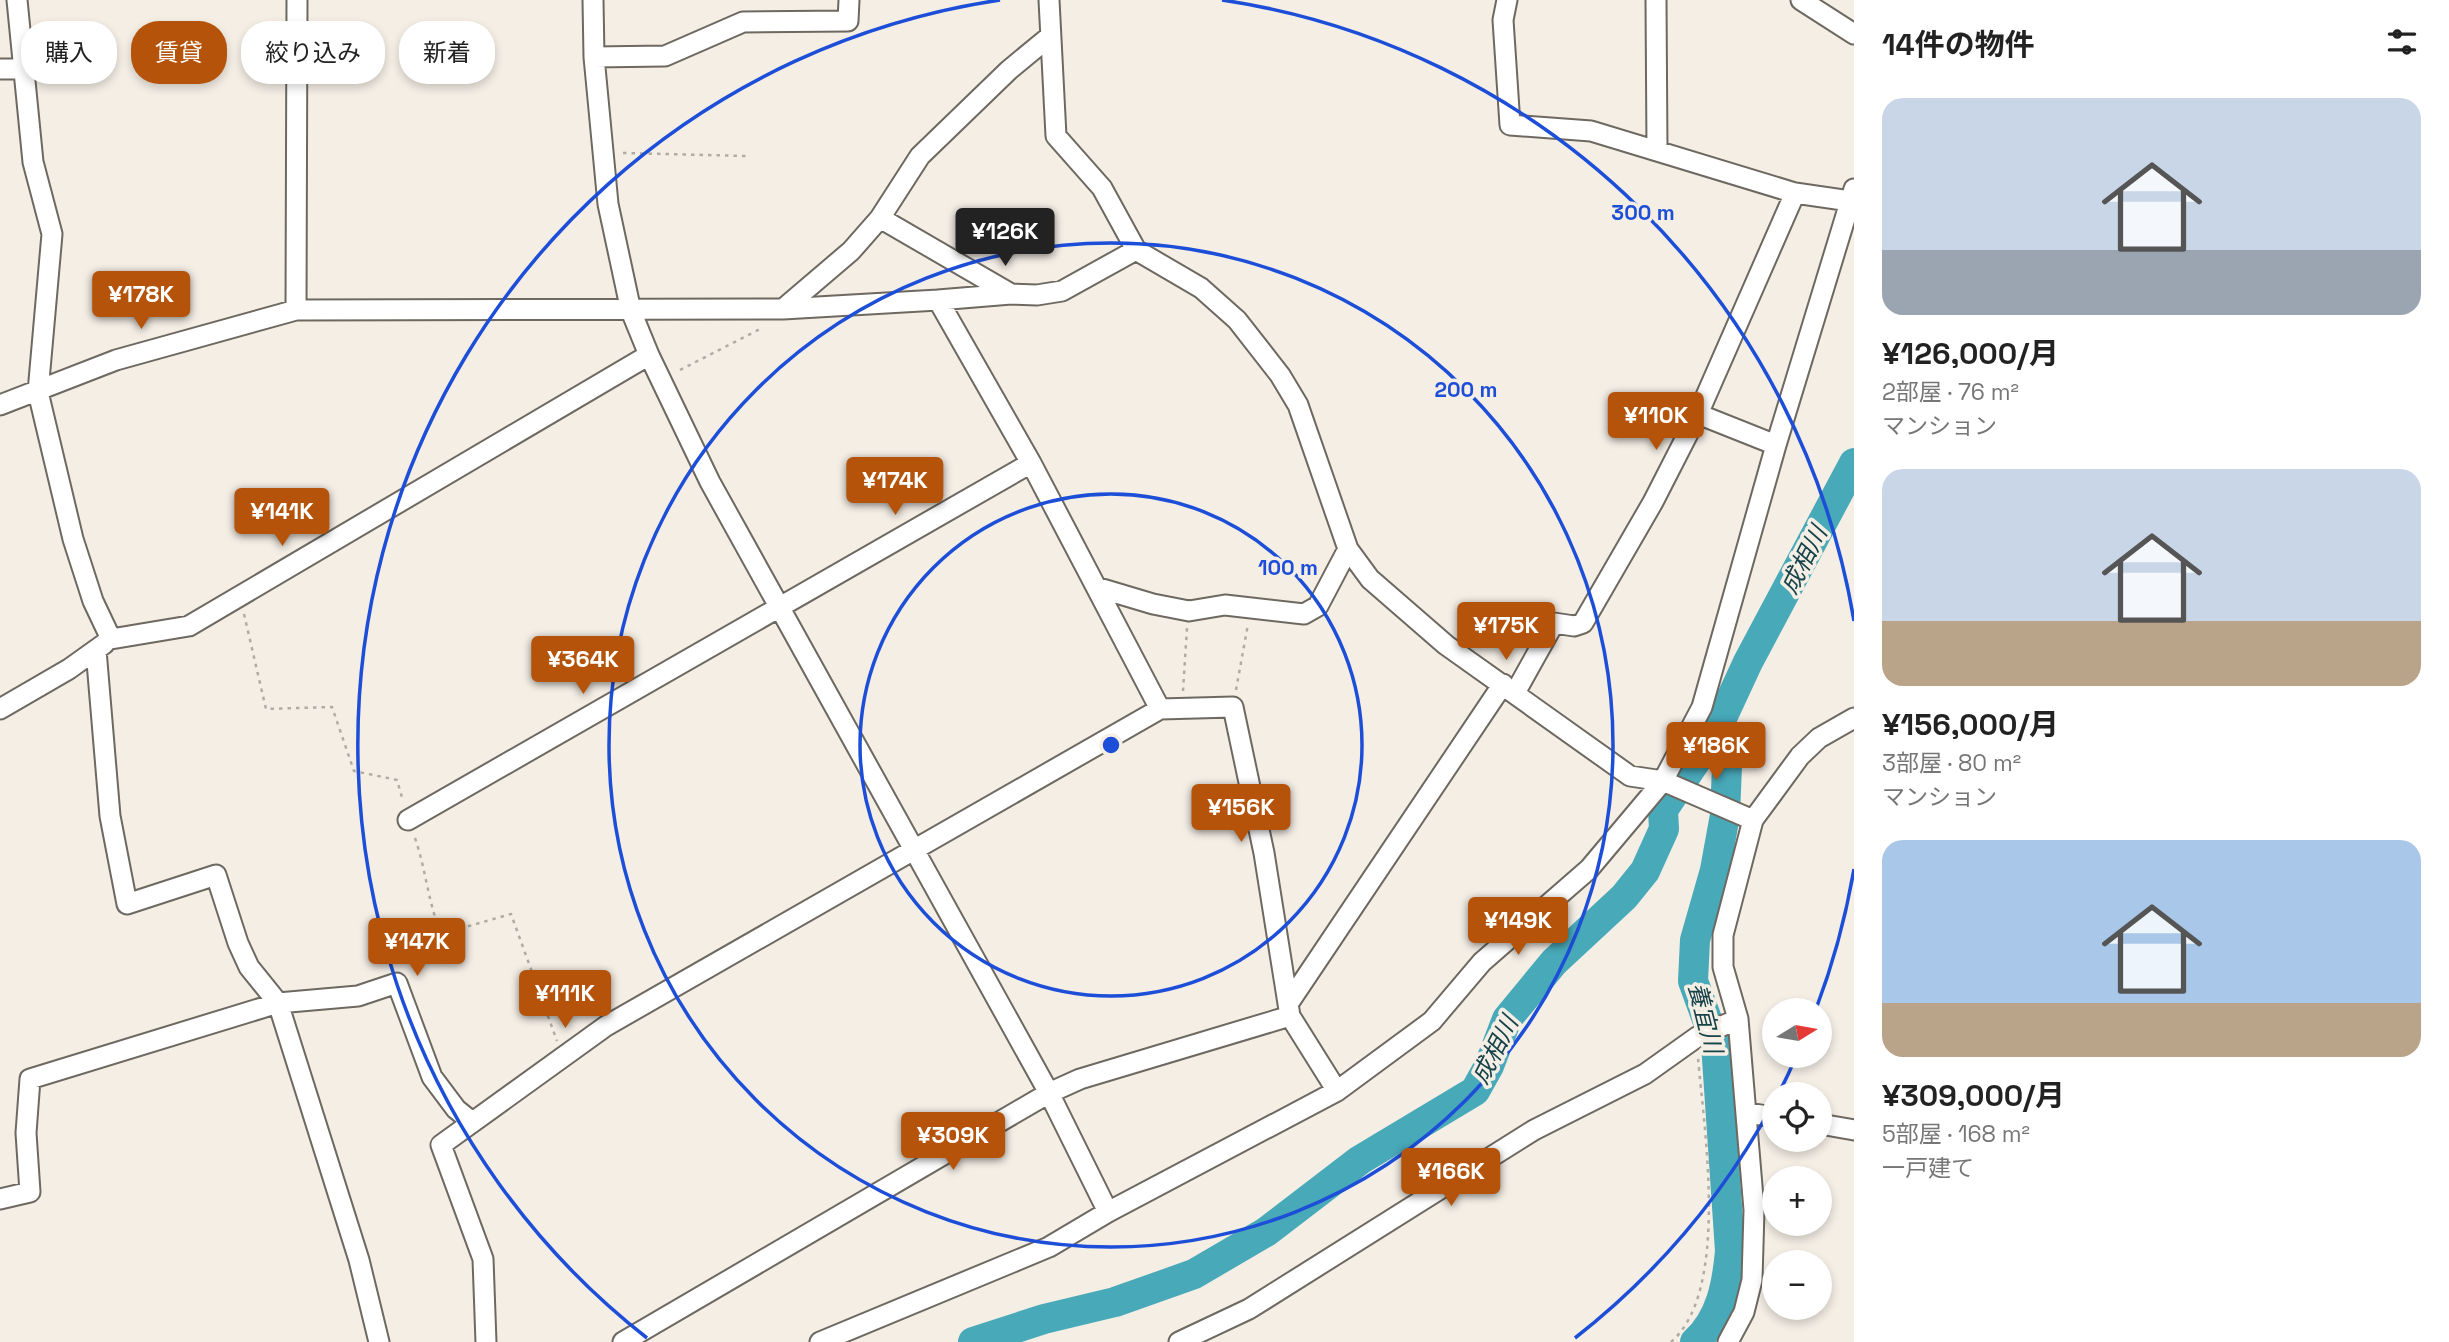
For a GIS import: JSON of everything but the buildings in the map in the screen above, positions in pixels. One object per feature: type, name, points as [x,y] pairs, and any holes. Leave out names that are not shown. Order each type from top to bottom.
[{"type":"street","points":[[17,0],[21,55]]},
{"type":"street","points":[[296,310],[297,0]]},
{"type":"street","points":[[593,0],[594,57],[607,204],[631,312],[649,355],[710,482],[1048,1093],[1108,1212]]},
{"type":"street","points":[[594,57],[665,56],[743,22],[848,21],[849,0]]},
{"type":"street","points":[[1049,0],[1056,136],[1102,188],[1136,250],[1201,288],[1237,320],[1280,375],[1298,405],[1348,550],[1370,579],[1446,645],[1630,776],[1662,781],[1753,820]]},
{"type":"street","points":[[820,1342],[1049,1247],[1108,1212],[1337,1091],[1432,1021],[1482,962],[1589,869],[1662,781],[1702,707],[1776,445],[1852,195],[1795,193],[1591,131],[1510,125],[1503,20],[1507,0]]},
{"type":"street","points":[[1656,0],[1657,150]]},
{"type":"street","points":[[1801,0],[1854,34]]},
{"type":"street","points":[[783,309],[851,251],[880,218],[920,156],[1009,70],[1049,37]]},
{"type":"street","points":[[0,69],[21,69]]},
{"type":"street","points":[[24,84],[33,162],[52,234],[38,392],[72,539],[104,644],[110,816],[127,904],[216,876],[238,943],[249,967],[278,1003],[359,1260],[379,1342]]},
{"type":"street","points":[[623,1342],[1048,1093],[1080,1079],[1289,1010],[1554,623],[1574,626],[1583,623],[1653,502],[1698,414],[1795,193]]},
{"type":"street","points":[[880,218],[1011,294]]},
{"type":"street","points":[[0,405],[116,360],[296,310],[631,312],[783,309],[1011,294],[1037,295],[1062,291],[1136,250]]},
{"type":"street","points":[[938,300],[1031,463],[1160,709]]},
{"type":"street","points":[[0,709],[104,644],[189,626],[649,355]]},
{"type":"street","points":[[1698,414],[1776,445]]},
{"type":"street","points":[[408,820],[1031,463]]},
{"type":"street","points":[[1096,587],[1153,604],[1189,611],[1225,605],[1304,614],[1318,606],[1348,550]]},
{"type":"street","points":[[486,1342],[483,1259],[441,1144],[606,1026],[1160,709],[1233,707],[1264,853],[1289,1010],[1337,1091]]},
{"type":"street","points":[[1728,1342],[1744,1312],[1752,1280],[1754,1210],[1748,1113],[1738,1019],[1722,953],[1735,882],[1753,820],[1800,756],[1819,738],[1854,718]]},
{"type":"street","points":[[0,1199],[30,1192],[26,1133],[30,1079],[278,1003],[358,996],[397,983],[422,1043],[432,1077],[449,1101],[472,1122]]},
{"type":"street","points":[[1179,1342],[1249,1309],[1534,1130],[1645,1074],[1697,1037],[1738,1019]]},
{"type":"street","points":[[1748,1113],[1762,1115]]},
{"type":"street","points":[[1832,1126],[1854,1130]]},
{"type":"path","points":[[602,154],[747,156]]},
{"type":"path","points":[[680,370],[760,331],[783,309]]},
{"type":"path","points":[[1233,707],[1251,607]]},
{"type":"path","points":[[1183,708],[1183,664],[1189,611]]},
{"type":"path","points":[[1671,1342],[1681,1334],[1693,1313],[1707,1252],[1708,1194],[1697,1037]]},
{"type":"waterway","name":"成相川","points":[[973,1342],[1044,1319],[1115,1302],[1194,1274],[1266,1232],[1360,1160],[1475,1091],[1489,1066],[1507,1019],[1554,962],[1624,897],[1645,871],[1664,829],[1663,810],[1716,731],[1748,662],[1854,463]]},
{"type":"waterway","name":"養宜川","points":[[1695,1342],[1717,1312],[1727,1276],[1730,1251],[1716,1044],[1693,981],[1695,940],[1715,870],[1725,815],[1727,766],[1716,731]]}]
